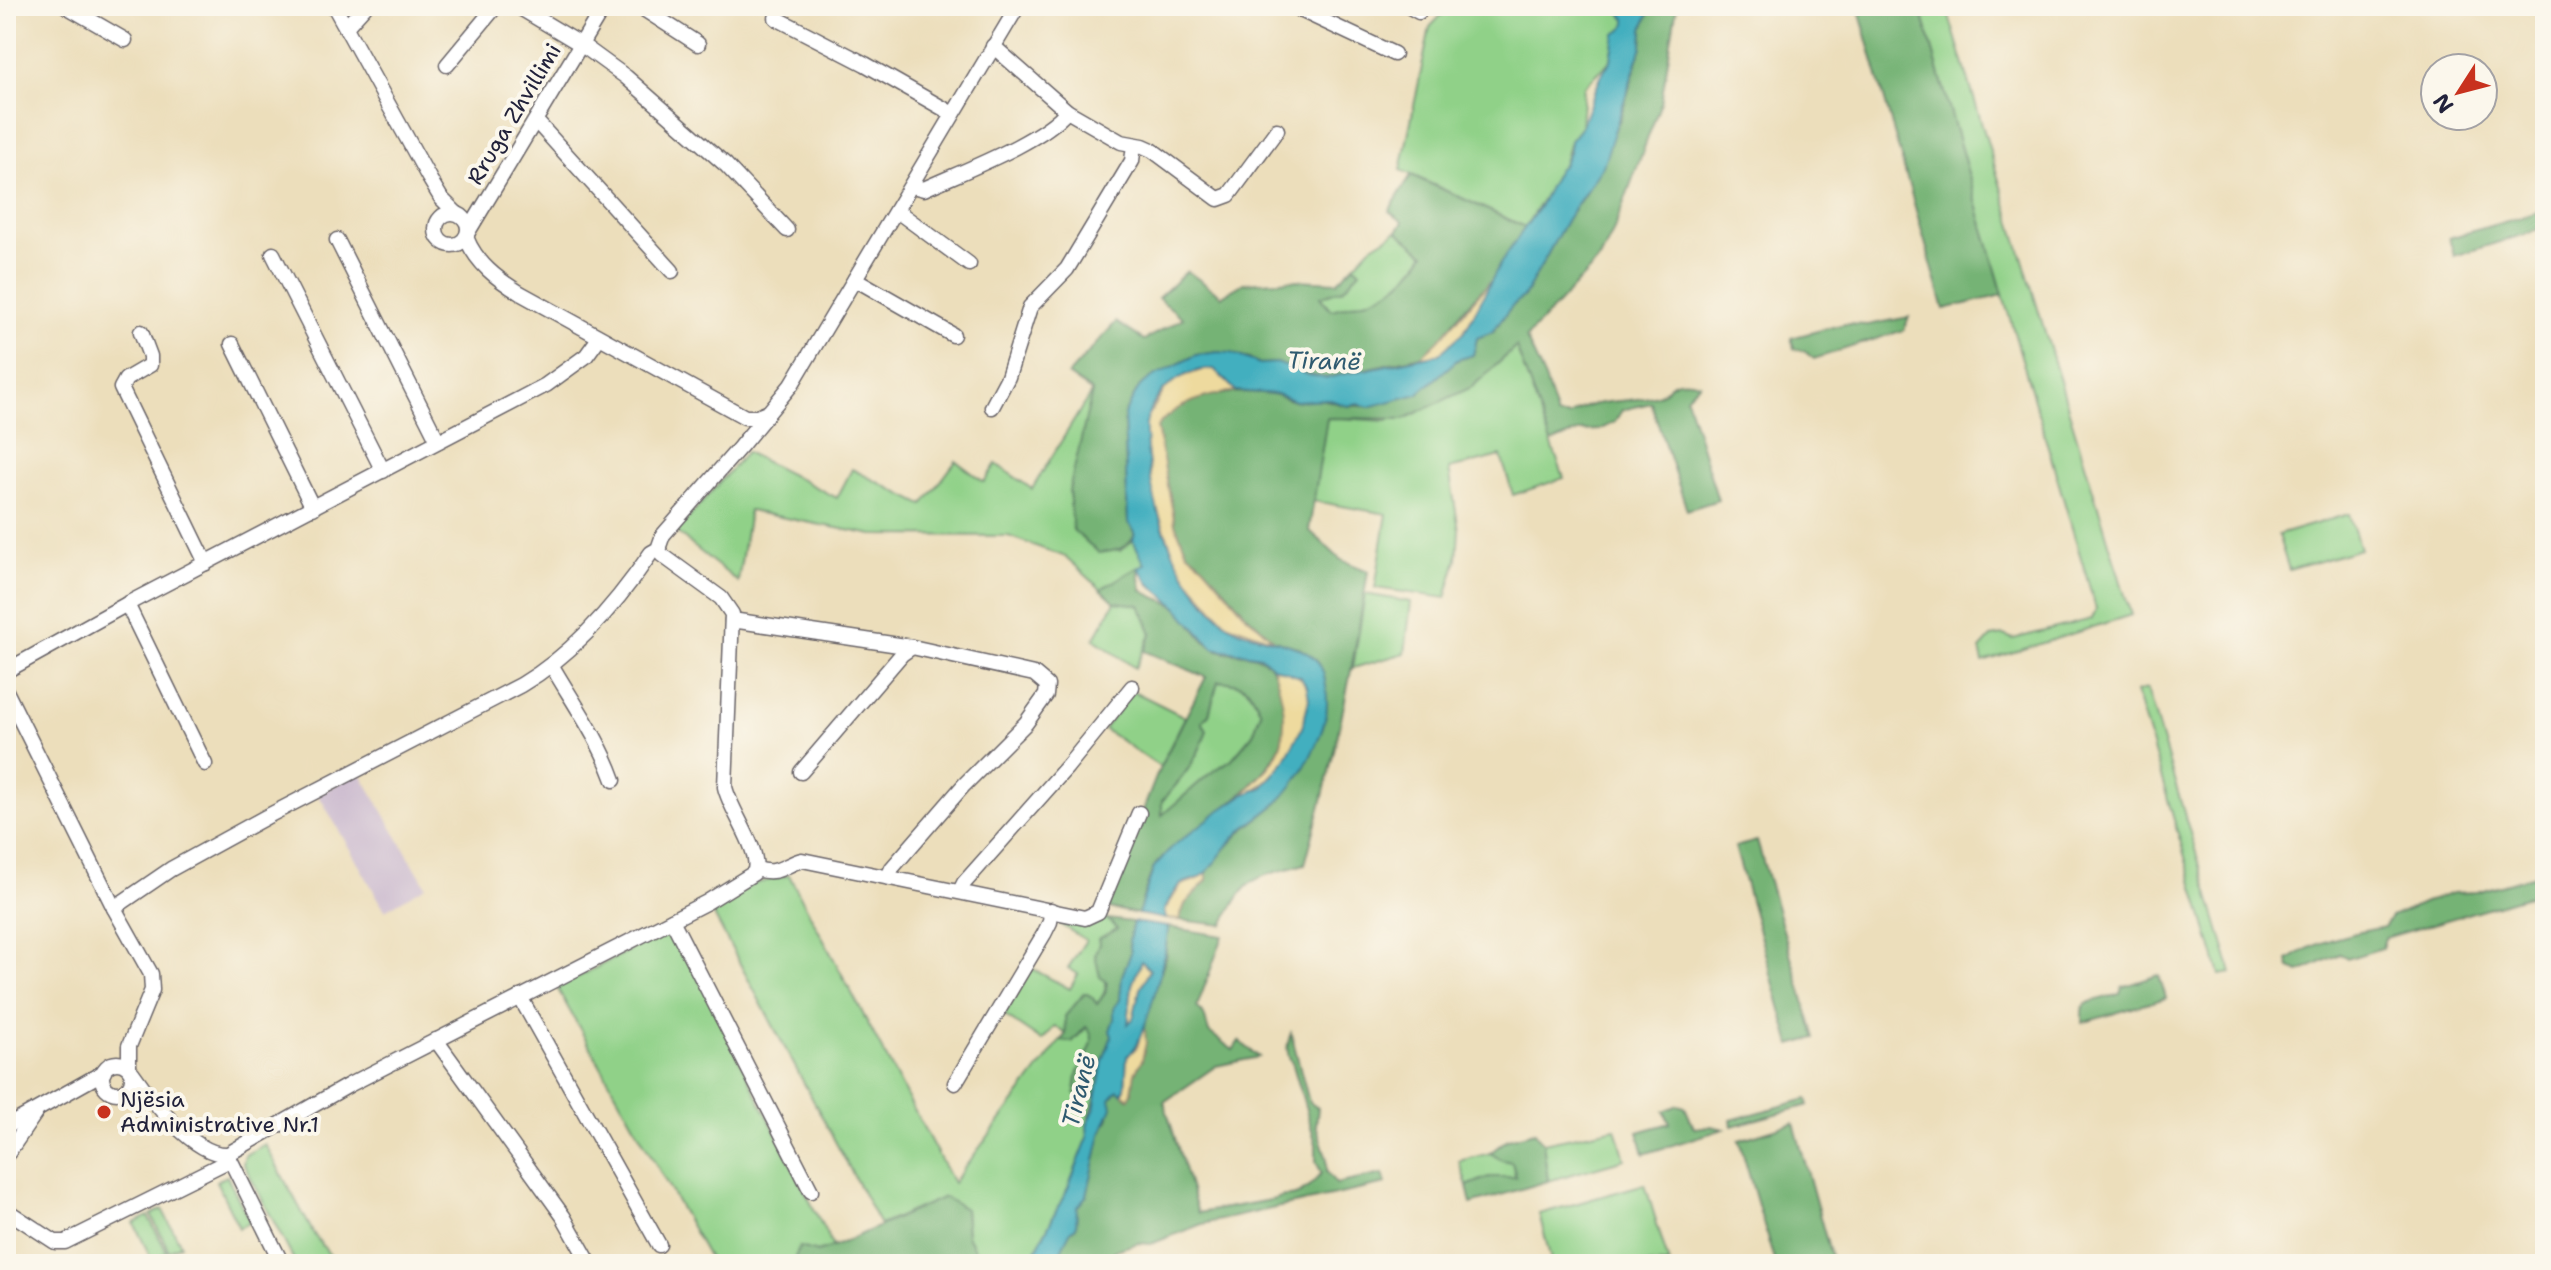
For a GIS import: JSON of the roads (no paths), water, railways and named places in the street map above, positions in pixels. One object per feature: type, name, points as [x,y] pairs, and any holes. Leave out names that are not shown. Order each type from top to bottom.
[{"type":"street","points":[[66,6],[125,40]]},
{"type":"street","points":[[334,6],[429,178],[441,198],[459,215],[463,238],[480,262],[509,287],[734,412],[751,418],[771,411]]},
{"type":"street","points":[[346,27],[365,6]]},
{"type":"street","points":[[447,65],[496,6]]},
{"type":"street","points":[[517,6],[582,45],[626,77],[726,165],[787,230]]},
{"type":"street","name":"Rruga Zhvillimi","points":[[463,238],[604,6]]},
{"type":"street","points":[[639,6],[698,44]]},
{"type":"street","points":[[114,908],[171,869],[552,666],[600,618],[651,553],[658,549],[660,539],[771,411],[804,365],[1018,6]]},
{"type":"street","points":[[1292,6],[1394,54]]},
{"type":"street","points":[[776,18],[953,114]]},
{"type":"street","points":[[993,46],[1067,111],[1121,142],[1152,150],[1212,197],[1223,199],[1229,195],[1277,130]]},
{"type":"street","points":[[912,186],[924,189],[1023,142],[1057,123],[1067,111]]},
{"type":"street","points":[[536,121],[672,271]]},
{"type":"street","points":[[992,407],[1008,377],[1030,307],[1067,269],[1132,161],[1134,145]]},
{"type":"street","points":[[429,178],[439,204],[436,225],[440,240],[463,238]]},
{"type":"street","points":[[436,225],[442,216],[472,215],[485,204]]},
{"type":"street","points":[[897,211],[969,264]]},
{"type":"street","points":[[337,240],[438,441]]},
{"type":"street","points":[[273,254],[383,471]]},
{"type":"street","points":[[855,279],[953,335]]},
{"type":"street","points":[[141,332],[150,365],[123,381],[121,388],[206,563]]},
{"type":"street","points":[[6,671],[127,604],[546,385],[586,356],[599,338]]},
{"type":"street","points":[[232,344],[313,508]]},
{"type":"street","points":[[734,412],[746,431],[740,447]]},
{"type":"street","points":[[6,1210],[55,1242],[65,1242],[229,1157],[436,1040],[750,878],[757,869],[756,859],[725,787],[732,620],[729,608],[721,598],[658,549]]},
{"type":"street","points":[[127,604],[205,764]]},
{"type":"street","points":[[732,620],[912,647],[1034,674],[1042,679],[1048,690],[1026,723],[964,785],[892,868],[888,877]]},
{"type":"street","points":[[801,772],[902,654],[912,647]]},
{"type":"street","points":[[552,666],[589,724],[614,780]]},
{"type":"street","points":[[960,891],[1132,687]]},
{"type":"street","points":[[6,691],[153,982],[129,1046],[130,1087],[114,1092]]},
{"type":"street","points":[[757,869],[777,872],[802,860],[1085,918],[1098,912],[1139,813]]},
{"type":"street","points":[[955,1083],[1044,934],[1051,910]]},
{"type":"street","points":[[672,920],[811,1191]]},
{"type":"street","points":[[520,997],[659,1245]]},
{"type":"street","points":[[114,1092],[103,1081],[107,1068],[135,1028]]},
{"type":"street","points":[[436,1040],[563,1216],[590,1264]]},
{"type":"street","points":[[6,1127],[120,1063],[130,1070],[201,1149],[229,1157]]},
{"type":"street","points":[[69,1094],[83,1090],[114,1092],[148,1101],[166,1113]]},
{"type":"street","points":[[7,1152],[39,1109]]},
{"type":"street","points":[[229,1157],[282,1264]]},
{"type":"water","points":[[1623,6],[1651,6],[1643,29],[1642,46],[1603,166],[1567,219],[1525,295],[1511,307],[1492,332],[1477,338],[1473,355],[1457,360],[1418,394],[1369,407],[1358,404],[1347,406],[1328,399],[1296,401],[1276,394],[1236,391],[1214,369],[1205,369],[1180,378],[1165,389],[1150,409],[1146,431],[1154,497],[1169,543],[1192,585],[1207,605],[1234,628],[1292,646],[1314,658],[1323,673],[1327,703],[1317,743],[1285,795],[1237,835],[1204,875],[1177,888],[1164,911],[1166,919],[1138,914],[1154,867],[1173,846],[1243,795],[1263,787],[1283,763],[1302,728],[1309,699],[1307,687],[1300,677],[1273,667],[1261,656],[1213,648],[1177,607],[1150,584],[1138,567],[1145,564],[1133,540],[1135,532],[1128,523],[1124,414],[1140,386],[1196,355],[1231,353],[1260,364],[1277,363],[1308,375],[1326,378],[1439,354],[1465,331],[1500,264],[1563,165],[1570,141],[1581,127],[1601,76],[1611,60],[1615,34],[1626,24],[1620,13]]},
{"type":"water","points":[[1133,922],[1168,927],[1154,997],[1141,1035],[1127,1056],[1125,1088],[1122,1093],[1118,1090],[1110,1099],[1112,1107],[1101,1134],[1087,1195],[1077,1207],[1076,1227],[1071,1230],[1054,1264],[1029,1264],[1068,1188],[1088,1137],[1087,1125],[1094,1110],[1103,1060],[1112,1036],[1114,1008],[1120,1000],[1122,976],[1131,953],[1129,941]],"holes":[[[1141,961],[1150,970],[1140,989],[1133,1019],[1128,1024],[1132,985]]]},
{"type":"place","name":"Njësia Administrative Nr.1","points":[[104,1112]]},
{"type":"water label","name":"Tiranë","points":[[1324,361]]},
{"type":"water label","name":"Tiranë","points":[[1079,1091]]}]
